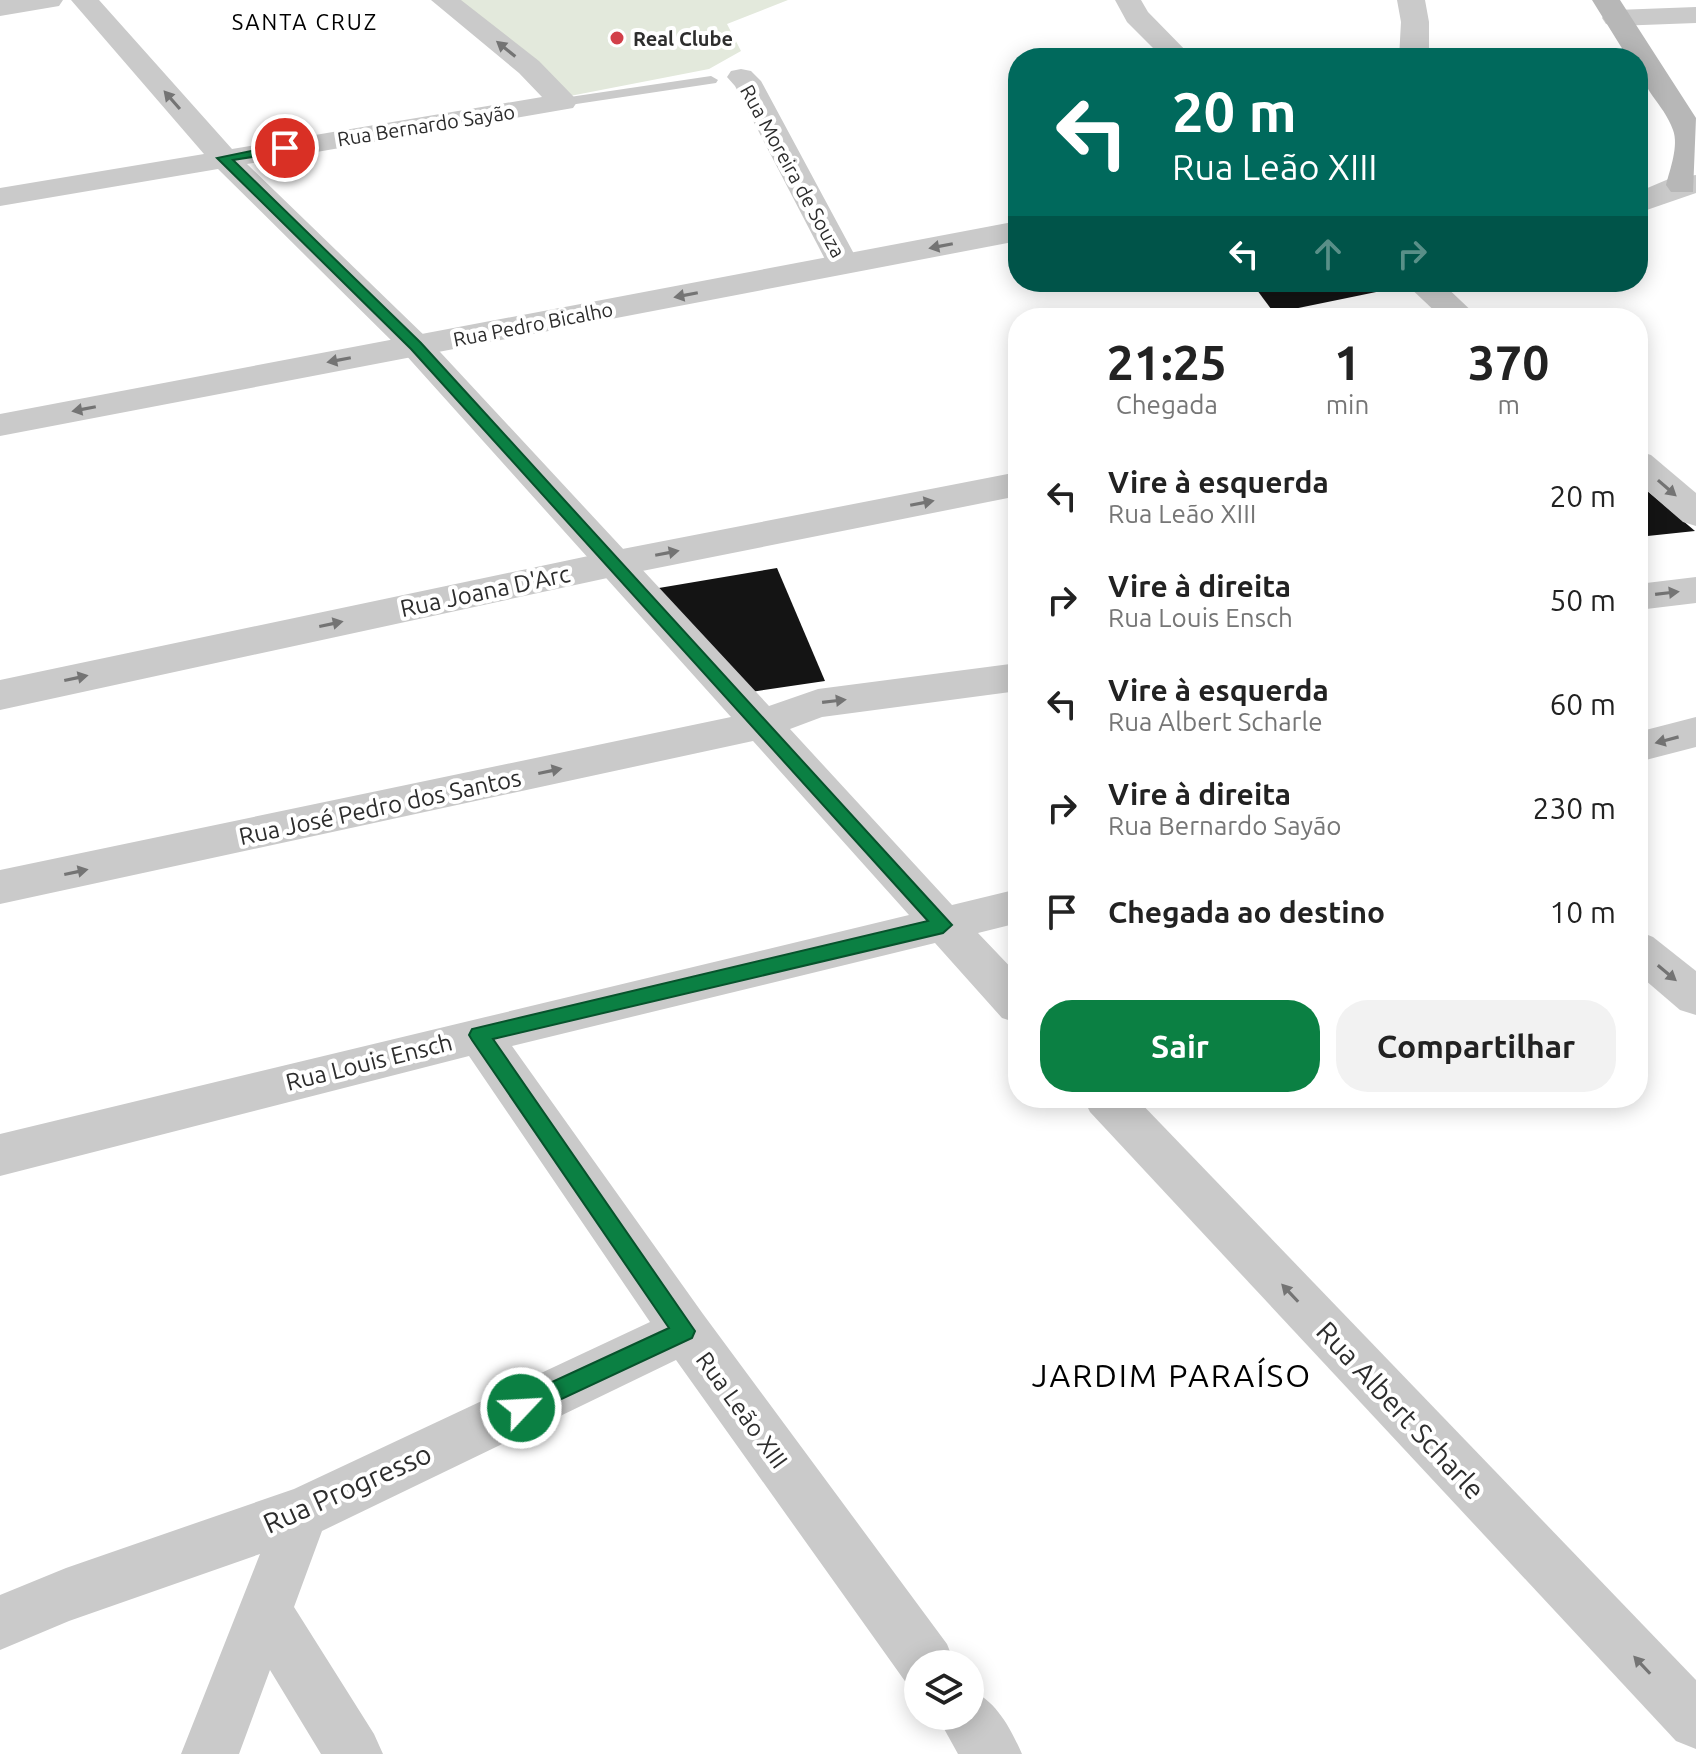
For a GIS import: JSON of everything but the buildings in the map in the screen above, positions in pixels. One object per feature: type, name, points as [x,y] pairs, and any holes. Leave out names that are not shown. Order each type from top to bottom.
[{"type":"main road","points":[[1611,9],[1636,48]]},
{"type":"main road","points":[[1645,9],[1696,90]]},
{"type":"main road","points":[[1648,67],[1692,135],[1689,184]]},
{"type":"street","points":[[0,8],[50,0]]},
{"type":"street","points":[[84,0],[224,158],[416,346],[1008,994]]},
{"type":"street","points":[[444,0],[529,67],[563,102]]},
{"type":"street","points":[[1128,0],[1137,16],[1169,48]]},
{"type":"street","points":[[1411,0],[1415,22],[1414,48]]},
{"type":"street","points":[[1611,9],[1696,15]]},
{"type":"street","name":"Rua Moreira de Souza","points":[[741,77],[747,81],[844,265]]},
{"type":"street","name":"Rua Bernardo Sayão","points":[[0,197],[563,102]]},
{"type":"street","points":[[1648,199],[1689,184]]},
{"type":"street","name":"Rua Pedro Bicalho","points":[[0,425],[1008,233]]},
{"type":"street","points":[[1438,292],[1459,305]]},
{"type":"street","points":[[1648,472],[1696,513]]},
{"type":"street","name":"Rua Joana D'Arc","points":[[0,695],[612,564],[1008,486]]},
{"type":"street","points":[[1648,596],[1696,590]]},
{"type":"street","name":"Rua José Pedro dos Santos","points":[[0,887],[760,725],[818,703],[1008,678]]},
{"type":"street","points":[[1648,744],[1696,732]]},
{"type":"street","name":"Rua Louis Ensch","points":[[0,1155],[479,1035],[1008,909]]},
{"type":"street","points":[[1648,957],[1696,997]]},
{"type":"street","name":"Rua Leão XIII","points":[[479,1035],[685,1331],[917,1650]]},
{"type":"street","name":"Rua Albert Scharle","points":[[1115,1108],[1696,1721]]},
{"type":"street","name":"Rua Progresso","points":[[0,1623],[66,1595],[302,1513],[685,1331]]},
{"type":"street","points":[[210,1754],[302,1513]]},
{"type":"street","points":[[265,1611],[354,1754]]},
{"type":"street","points":[[975,1730],[993,1754]]},
{"type":"lane","name":"Rua Bernardo Sayão","points":[[563,102],[711,80]]},
{"type":"shaded area","name":"Real Clube","points":[[455,0],[788,0],[727,24],[741,51],[709,69],[570,96]]},
{"type":"place","name":"Real Clube","points":[[617,38]]},
{"type":"district","name":"SANTA CRUZ","points":[[305,21]]},
{"type":"district","name":"JARDIM PARAÍSO","points":[[1172,1375]]},
{"type":"route","points":[[285,148],[224,158],[416,346],[943,925],[479,1035],[685,1331],[521,1408]]}]
